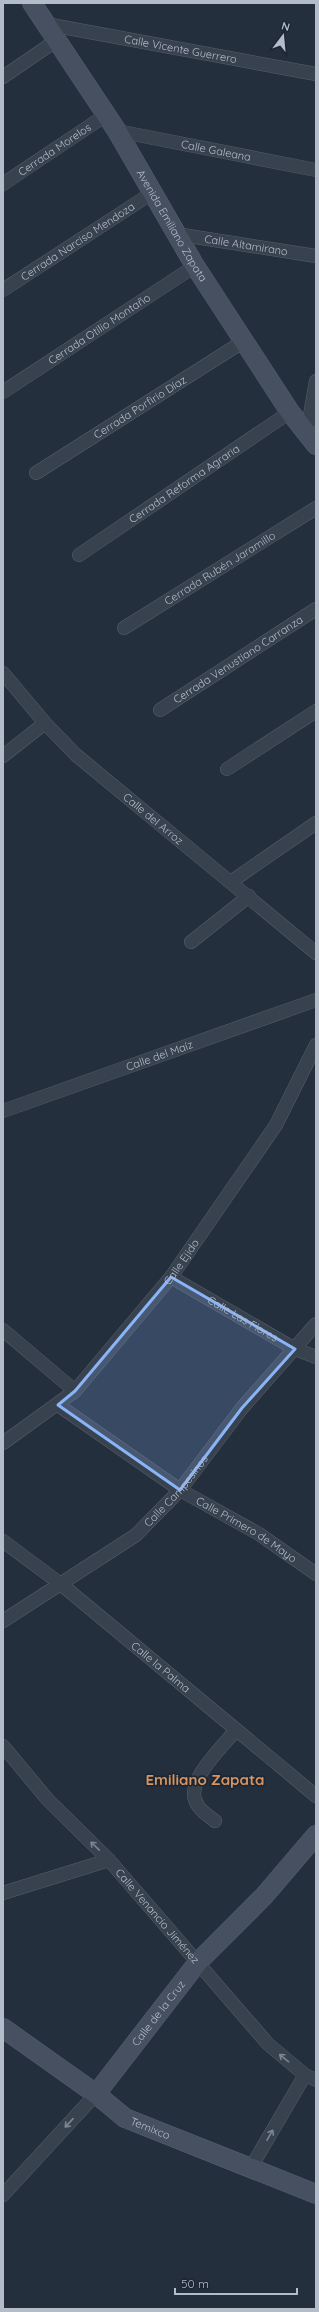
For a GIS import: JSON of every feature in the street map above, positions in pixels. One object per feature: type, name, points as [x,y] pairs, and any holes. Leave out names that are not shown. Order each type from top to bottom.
[{"type":"main road","name":"Avenida Emiliano Zapata","points":[[32,3],[117,131],[195,266],[290,412],[312,439]]},
{"type":"main road","name":"Calle de la Cruz","points":[[96,2094],[198,1962],[264,1896],[316,1835]]},
{"type":"main road","name":"Temixco","points":[[3,2028],[96,2094],[125,2118],[316,2194]]},
{"type":"street","name":"Calle Vicente Guerrero","points":[[46,24],[316,74]]},
{"type":"street","points":[[3,77],[57,40]]},
{"type":"street","name":"Cerrada Morelos","points":[[3,184],[106,115]]},
{"type":"street","name":"Calle Galeana","points":[[117,131],[316,170]]},
{"type":"street","name":"Cerrada Narciso Mendoza","points":[[3,290],[152,193]]},
{"type":"street","name":"Calle Altamirano","points":[[176,234],[316,256]]},
{"type":"street","name":"Cerrada Otilio Montaño","points":[[3,392],[195,266]]},
{"type":"street","name":"Cerrada Porfirio Díaz","points":[[36,473],[244,341]]},
{"type":"street","points":[[312,439],[316,380]]},
{"type":"street","name":"Cerrada Reforma Agraria","points":[[79,555],[290,412]]},
{"type":"street","name":"Cerrada Rubén Jaramillo","points":[[124,628],[316,508]]},
{"type":"street","name":"Cerrada Venustiano Carranza","points":[[160,710],[316,609]]},
{"type":"street","name":"Calle del Arroz","points":[[3,673],[45,723],[76,755],[232,881],[316,953]]},
{"type":"street","points":[[227,769],[316,711]]},
{"type":"street","points":[[3,756],[45,723]]},
{"type":"street","points":[[232,881],[316,823]]},
{"type":"street","points":[[191,942],[249,896]]},
{"type":"street","name":"Calle del Maíz","points":[[4,1108],[316,1000]]},
{"type":"street","name":"Calle Ejido","points":[[3,1443],[58,1405],[75,1391],[171,1276],[276,1125],[316,1045]]},
{"type":"street","name":"Calle Las Flores","points":[[171,1276],[295,1349],[316,1357]]},
{"type":"street","name":"Calle Campesinos","points":[[3,1621],[62,1585],[90,1564],[136,1535],[180,1490],[242,1408],[316,1324]]},
{"type":"street","points":[[3,1330],[75,1391]]},
{"type":"street","name":"Calle Primero de Mayo","points":[[58,1405],[180,1490],[259,1534],[316,1574]]},
{"type":"street","name":"Calle la Palma","points":[[3,1541],[62,1585],[316,1796]]},
{"type":"street","points":[[215,1821],[197,1805],[193,1793],[197,1778],[236,1730]]},
{"type":"street","name":"Calle Venancio Jiménez","points":[[3,1746],[48,1800],[109,1860],[268,2044],[310,2078]]},
{"type":"street","points":[[3,1893],[109,1860]]},
{"type":"street","points":[[250,2169],[310,2078]]},
{"type":"street","name":"Calle de la Cruz","points":[[3,2195],[96,2094]]},
{"type":"highlighted area","points":[[171,1277],[295,1349],[242,1408],[180,1490],[58,1405],[75,1391]]},
{"type":"district","name":"Emiliano Zapata","points":[[205,1780]]}]
